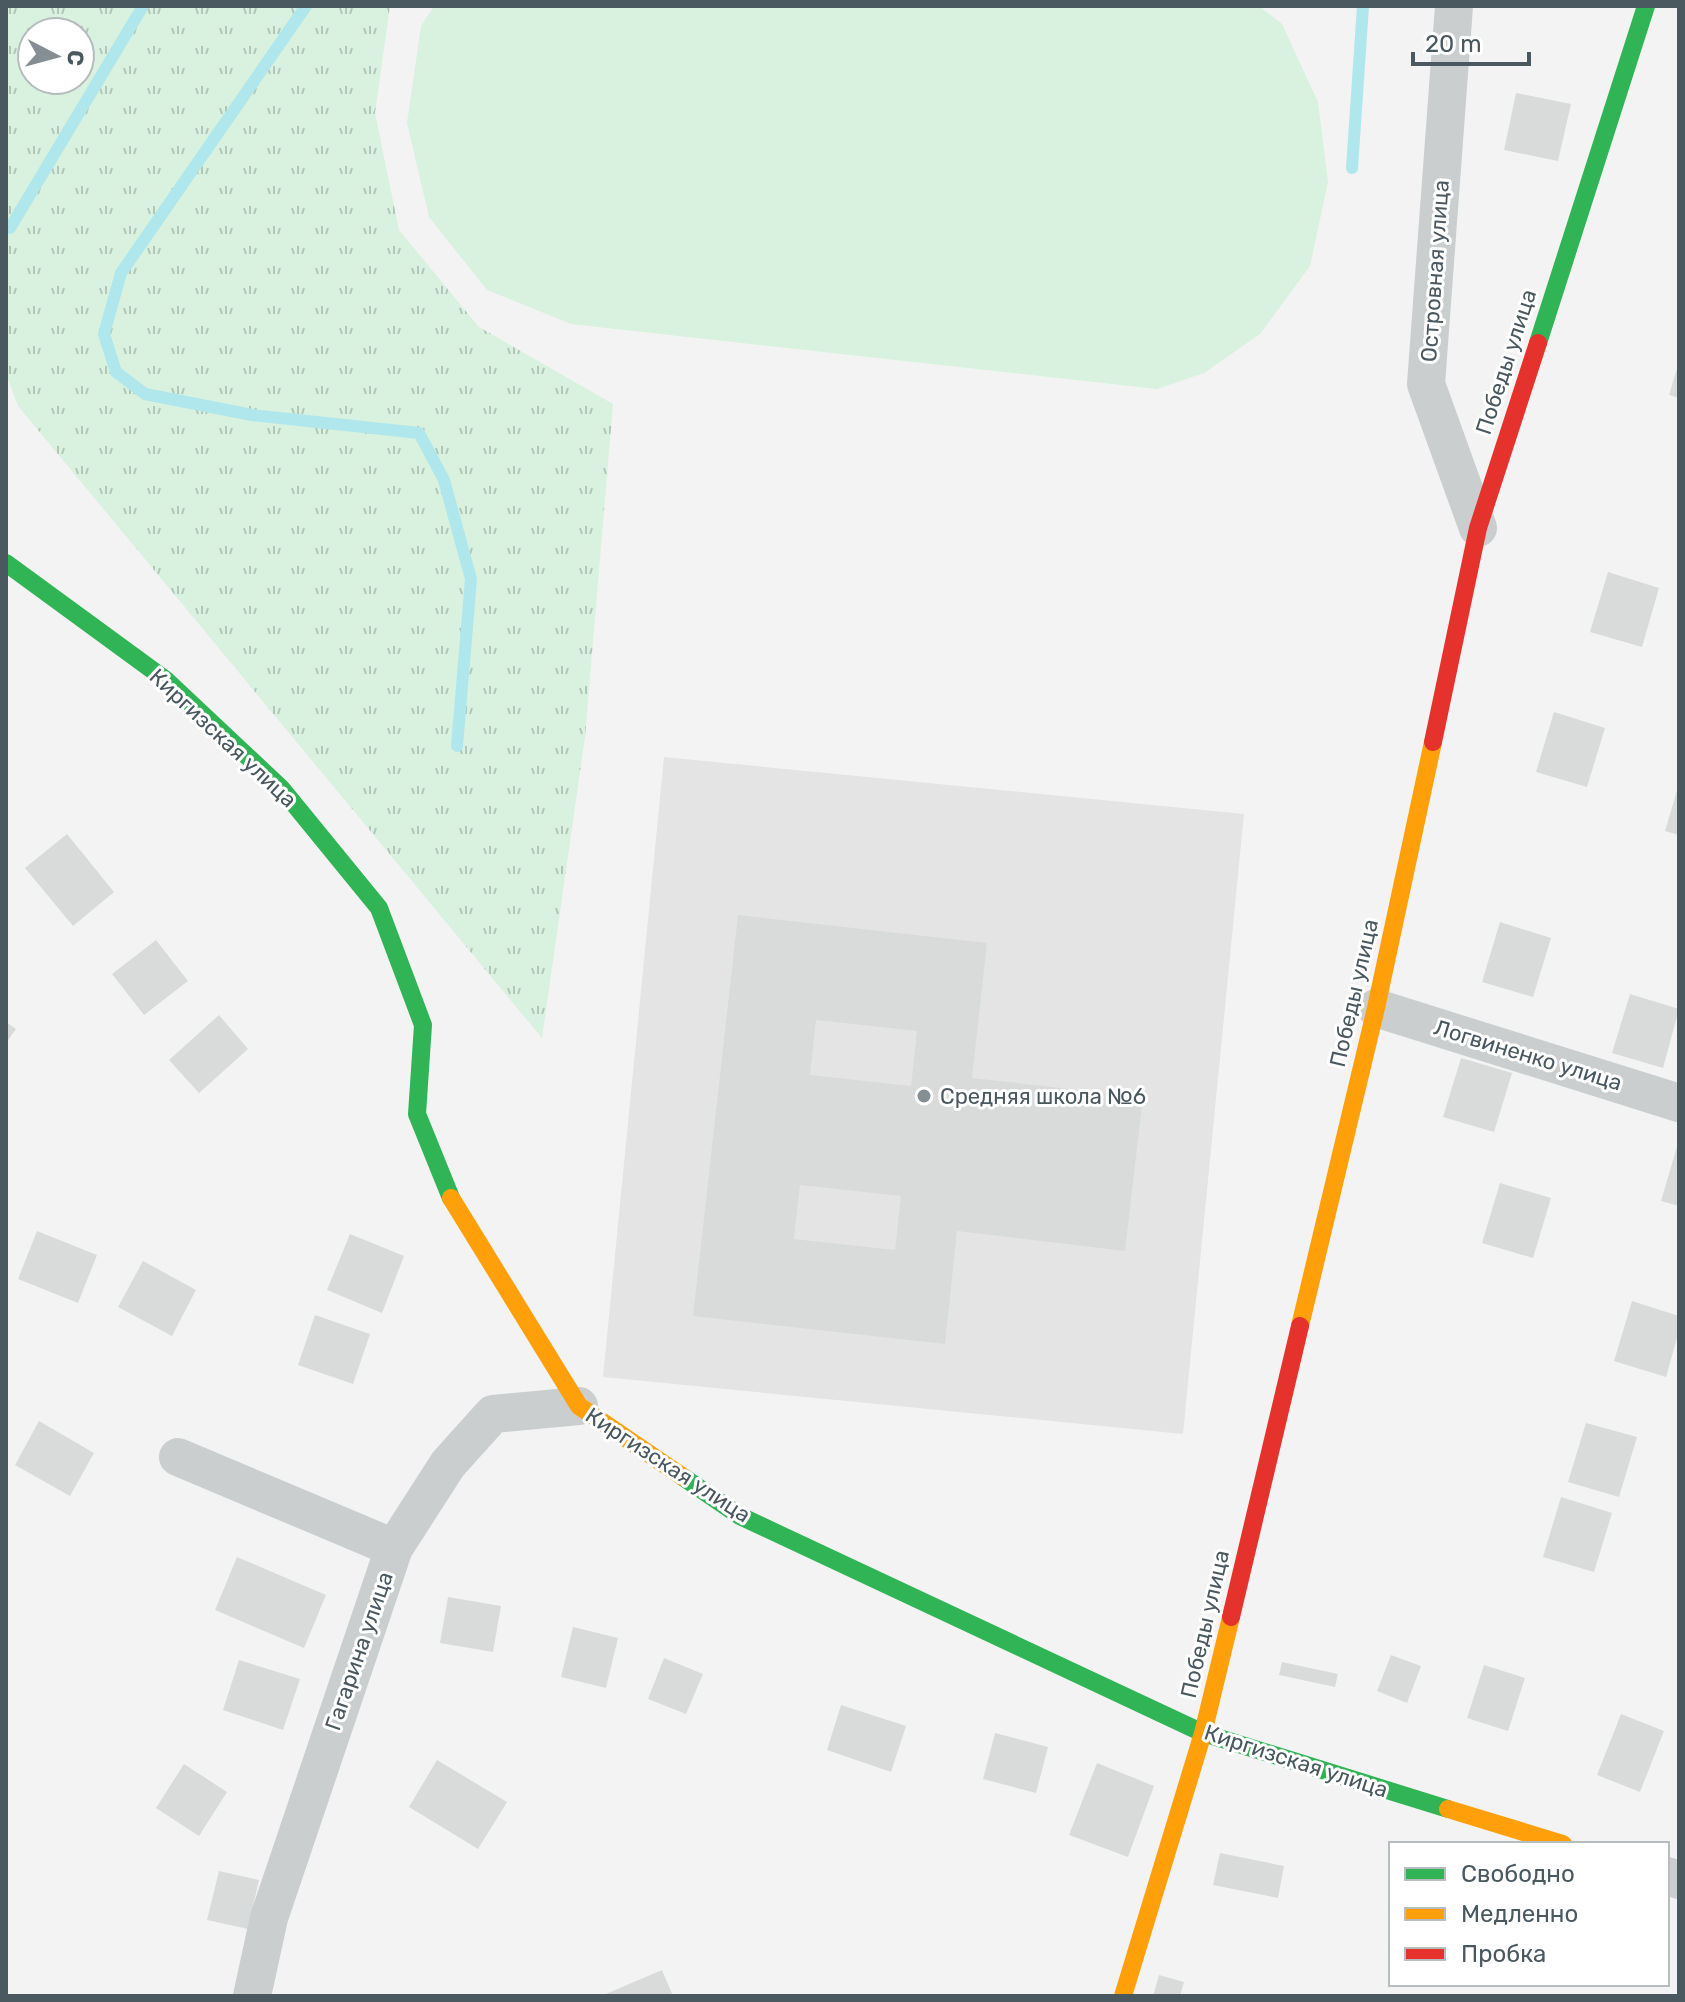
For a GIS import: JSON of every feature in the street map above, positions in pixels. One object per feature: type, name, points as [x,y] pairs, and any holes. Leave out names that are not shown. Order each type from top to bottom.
[{"type":"street","name":"Островная улица","points":[[1454,6],[1426,384],[1478,528]]},
{"type":"street","name":"Победы улица","points":[[1123,1996],[1203,1733],[1376,1008],[1478,528],[1646,6]]},
{"type":"street","name":"Киргизская улица","points":[[6,563],[166,680],[281,788],[379,908],[423,1025],[417,1114],[448,1193],[579,1406],[740,1516],[1203,1733],[1557,1842]]},
{"type":"street","name":"Логвиненко улица","points":[[1376,1008],[1679,1103]]},
{"type":"street","name":"Гагарина улица","points":[[252,1996],[269,1918],[394,1548],[448,1464],[493,1414],[579,1406]]},
{"type":"street","points":[[178,1457],[394,1548]]},
{"type":"shaded area","name":"Средняя школа №6","points":[[664,757],[1244,814],[1183,1434],[603,1377]]},
{"type":"green space","points":[[6,6],[390,6],[375,113],[399,230],[479,327],[613,404],[585,737],[542,1038],[18,406],[6,374]]},
{"type":"green space","points":[[434,6],[1259,6],[1282,24],[1318,102],[1328,182],[1310,266],[1260,334],[1204,373],[1157,389],[571,324],[487,290],[429,217],[407,123],[421,26]]},
{"type":"building","points":[[1516,93],[1571,104],[1558,161],[1504,150]]},
{"type":"building","points":[[1679,365],[1679,398],[1669,395]]},
{"type":"building","points":[[1608,572],[1659,588],[1642,647],[1590,632]]},
{"type":"building","points":[[1554,712],[1605,728],[1587,787],[1536,772]]},
{"type":"building","points":[[1679,787],[1679,835],[1665,831]]},
{"type":"building","points":[[67,834],[114,892],[73,926],[25,868]]},
{"type":"building","points":[[738,915],[987,943],[972,1078],[1143,1097],[1125,1251],[957,1231],[945,1344],[693,1316]],"holes":[[[816,1020],[917,1031],[911,1086],[810,1075]],[[800,1185],[901,1196],[895,1250],[794,1239]]]},
{"type":"building","points":[[1500,922],[1551,938],[1533,997],[1482,982]]},
{"type":"building","points":[[156,940],[188,981],[144,1015],[112,974]]},
{"type":"building","points":[[1630,994],[1679,1009],[1663,1068],[1612,1053]]},
{"type":"building","points":[[219,1015],[248,1049],[199,1093],[169,1060]]},
{"type":"building","points":[[6,1022],[16,1029],[6,1043]]},
{"type":"building","points":[[1461,1058],[1512,1073],[1494,1132],[1443,1117]]},
{"type":"building","points":[[1679,1144],[1679,1206],[1661,1201]]},
{"type":"building","points":[[1500,1183],[1551,1198],[1533,1258],[1482,1243]]},
{"type":"building","points":[[37,1231],[97,1255],[78,1303],[18,1279]]},
{"type":"building","points":[[350,1234],[404,1256],[382,1313],[327,1290]]},
{"type":"building","points":[[143,1261],[196,1290],[172,1336],[118,1307]]},
{"type":"building","points":[[1632,1301],[1679,1316],[1679,1331],[1666,1377],[1614,1361]]},
{"type":"building","points":[[315,1315],[370,1334],[353,1384],[298,1365]]},
{"type":"building","points":[[39,1421],[94,1453],[70,1496],[15,1465]]},
{"type":"building","points":[[1586,1423],[1637,1437],[1619,1497],[1568,1482]]},
{"type":"building","points":[[1561,1497],[1612,1513],[1594,1572],[1543,1557]]},
{"type":"building","points":[[237,1557],[326,1595],[304,1648],[215,1610]]},
{"type":"building","points":[[448,1597],[501,1606],[493,1652],[440,1643]]},
{"type":"building","points":[[573,1627],[618,1638],[606,1688],[561,1677]]},
{"type":"building","points":[[1391,1655],[1421,1666],[1407,1703],[1377,1691]]},
{"type":"building","points":[[664,1658],[703,1674],[686,1714],[648,1699]]},
{"type":"building","points":[[239,1660],[300,1679],[283,1730],[223,1710]]},
{"type":"building","points":[[1282,1662],[1338,1674],[1335,1687],[1279,1675]]},
{"type":"building","points":[[1484,1665],[1525,1678],[1508,1731],[1467,1718]]},
{"type":"building","points":[[841,1705],[906,1726],[891,1772],[827,1750]]},
{"type":"building","points":[[1621,1714],[1664,1731],[1640,1792],[1597,1775]]},
{"type":"building","points":[[995,1733],[1048,1747],[1036,1793],[983,1779]]},
{"type":"building","points":[[437,1760],[507,1802],[478,1849],[409,1807]]},
{"type":"building","points":[[1097,1763],[1154,1786],[1128,1857],[1069,1835]]},
{"type":"building","points":[[184,1764],[227,1792],[199,1836],[156,1808]]},
{"type":"building","points":[[1220,1853],[1284,1866],[1278,1898],[1213,1885]]},
{"type":"building","points":[[219,1871],[259,1880],[248,1929],[207,1920]]},
{"type":"building","points":[[662,1970],[673,1996],[601,1996]]},
{"type":"building","points":[[1159,1975],[1184,1982],[1180,1996],[1153,1996]]},
{"type":"waterway","points":[[10,228],[143,6]]},
{"type":"waterway","points":[[306,6],[121,273],[104,334],[116,372],[145,394],[252,415],[419,433],[444,480],[471,579],[457,746]]},
{"type":"waterway","points":[[1352,168],[1363,6]]},
{"type":"traffic: fast","points":[[1538,343],[1646,6]]},
{"type":"traffic: fast","points":[[6,563],[166,680],[281,788],[379,908],[423,1025],[417,1114],[451,1198]]},
{"type":"traffic: fast","points":[[683,1477],[740,1516],[1203,1733],[1448,1809]]},
{"type":"traffic: slow","points":[[1300,1326],[1376,1008],[1433,742]]},
{"type":"traffic: slow","points":[[451,1198],[579,1406],[683,1477]]},
{"type":"traffic: slow","points":[[1123,1996],[1203,1733],[1231,1617]]},
{"type":"traffic: slow","points":[[1448,1809],[1556,1842]]},
{"type":"traffic: jam","points":[[1433,742],[1478,528],[1538,343]]},
{"type":"traffic: jam","points":[[1231,1617],[1300,1326]]},
{"type":"place","name":"Средняя школа №6","points":[[924,1096]]}]
